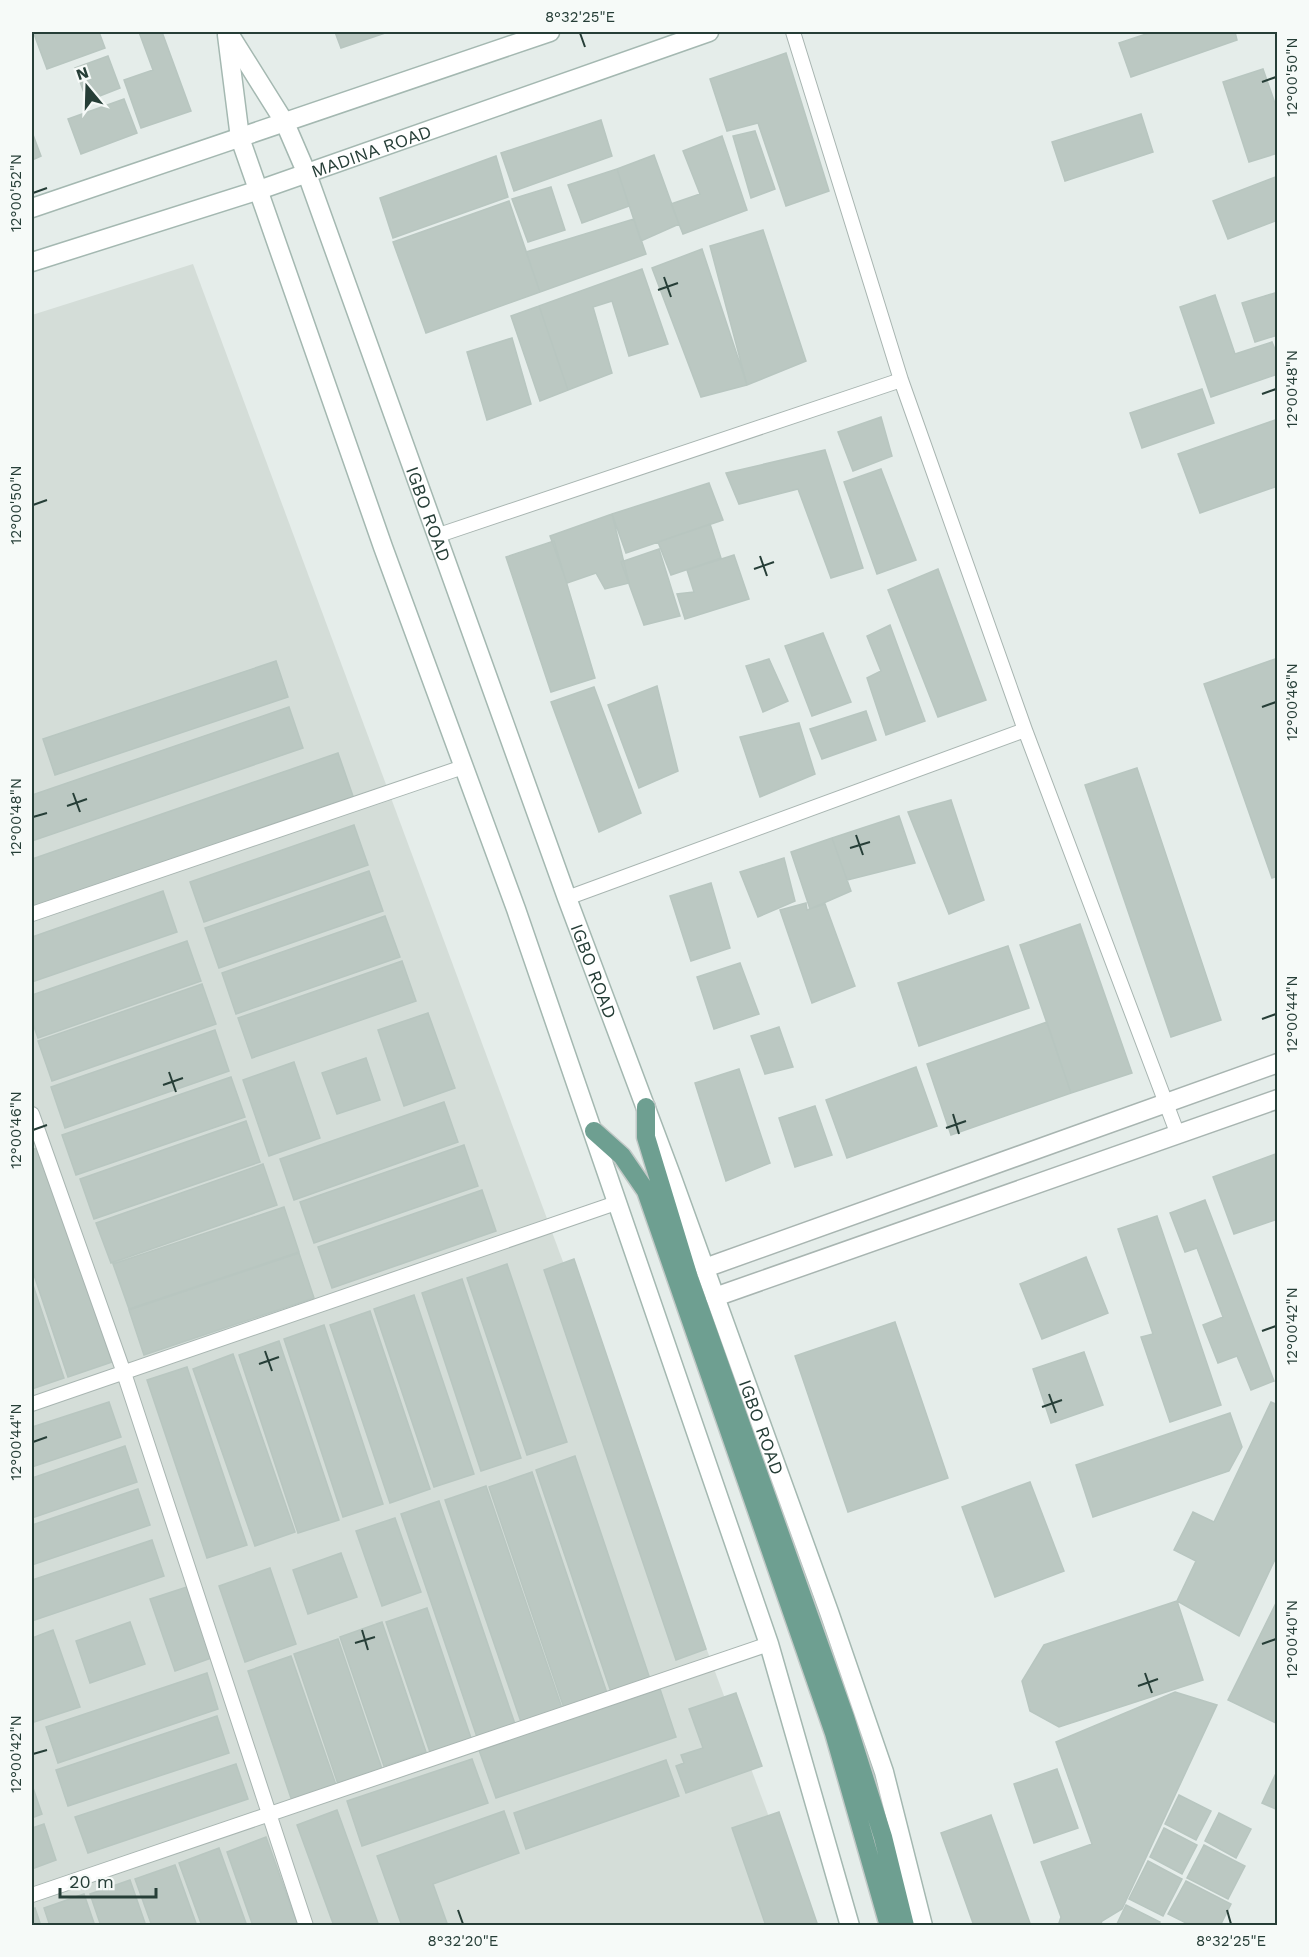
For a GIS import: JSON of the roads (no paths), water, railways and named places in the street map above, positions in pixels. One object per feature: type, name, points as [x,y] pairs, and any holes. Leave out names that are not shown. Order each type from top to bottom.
[{"type":"main road","points":[[646,1107],[646,1137],[670,1236],[834,1733],[888,1926]]},
{"type":"main road","points":[[594,1131],[622,1156],[646,1191],[689,1278],[845,1717],[883,1837],[905,1926]]},
{"type":"street","name":"IGBO ROAD","points":[[227,32],[285,123],[307,174],[567,898],[646,1107],[829,1612],[884,1772],[923,1926]]},
{"type":"street","name":"IGBO ROAD","points":[[227,32],[240,138],[383,548],[516,909],[594,1131],[616,1203],[769,1644],[850,1926]]},
{"type":"street","points":[[32,208],[550,32]]},
{"type":"street","name":"MADINA ROAD","points":[[32,261],[307,174],[709,32]]},
{"type":"street","points":[[705,1268],[1278,1064]]},
{"type":"street","points":[[715,1297],[1278,1098]]},
{"type":"lane","points":[[793,32],[901,380],[1024,730],[1178,1135]]},
{"type":"lane","points":[[436,536],[901,380]]},
{"type":"lane","points":[[567,898],[1024,730]]},
{"type":"lane","points":[[32,914],[463,767]]},
{"type":"lane","points":[[32,1114],[124,1373],[306,1926]]},
{"type":"lane","points":[[32,1404],[616,1203]]},
{"type":"lane","points":[[32,1895],[769,1644]]}]
